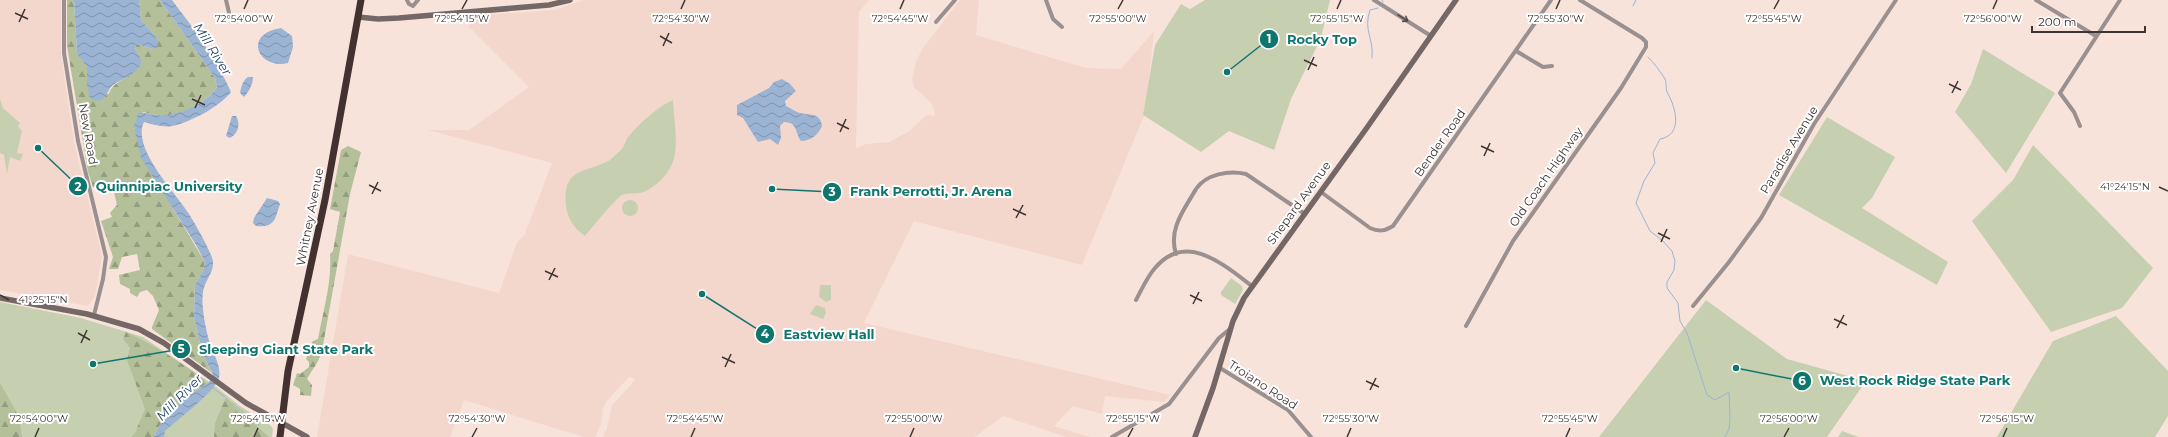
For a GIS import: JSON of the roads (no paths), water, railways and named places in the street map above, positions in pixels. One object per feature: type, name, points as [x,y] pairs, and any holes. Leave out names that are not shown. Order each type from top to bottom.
[{"type":"highway","name":"Whitney Avenue","points":[[280,437],[288,371],[325,200],[361,0]]},
{"type":"main road","points":[[358,17],[378,19],[449,14],[549,5],[570,0]]},
{"type":"main road","name":"Shepard Avenue","points":[[1195,437],[1220,368],[1231,328],[1239,306],[1456,0]]},
{"type":"main road","points":[[0,298],[94,315],[146,332],[254,408],[306,437]]},
{"type":"street","name":"New Road","points":[[64,0],[64,53],[77,135],[106,257],[105,270],[94,315]]},
{"type":"street","points":[[226,0],[231,21]]},
{"type":"street","points":[[407,0],[412,6],[418,0]]},
{"type":"street","points":[[936,22],[955,0]]},
{"type":"street","points":[[1046,0],[1053,19],[1062,27]]},
{"type":"street","points":[[1374,0],[1431,36]]},
{"type":"street","name":"Bender Road","points":[[1321,192],[1370,228],[1378,231],[1386,230],[1393,226],[1551,0]]},
{"type":"street","name":"Old Coach Highway","points":[[1466,326],[1513,241],[1621,88],[1644,52],[1646,42],[1580,0]]},
{"type":"street","name":"Paradise Avenue","points":[[1693,306],[1729,262],[1761,218],[1808,135],[1896,0]]},
{"type":"street","points":[[2036,0],[2096,36]]},
{"type":"street","points":[[2080,126],[2074,112],[2060,93],[2120,0]]},
{"type":"street","points":[[1516,51],[1543,67],[1552,66]]},
{"type":"street","points":[[1176,254],[1173,241],[1175,228],[1199,184],[1209,178],[1240,172],[1246,174],[1304,214]]},
{"type":"street","points":[[1136,300],[1156,266],[1176,254],[1188,252],[1205,254],[1252,286]]},
{"type":"street","points":[[1112,437],[1169,404],[1219,338],[1231,328]]},
{"type":"street","name":"Troiano Road","points":[[1220,368],[1288,410],[1311,437]]},
{"type":"water","points":[[74,0],[139,0],[141,20],[158,39],[157,48],[153,49],[136,44],[135,48],[141,59],[141,65],[132,74],[113,85],[105,97],[99,100],[90,98],[87,85],[87,67],[77,54]]},
{"type":"water","points":[[160,0],[172,0],[212,56],[231,92],[220,103],[196,118],[179,124],[172,126],[158,126],[144,122],[142,133],[149,157],[189,214],[204,239],[213,260],[212,270],[204,287],[203,303],[208,337],[218,363],[220,373],[216,384],[210,391],[195,406],[165,431],[164,437],[154,437],[170,413],[185,399],[209,382],[213,375],[202,352],[194,317],[195,285],[203,271],[205,262],[196,245],[141,158],[134,127],[138,113],[164,115],[181,112],[198,104],[217,87],[215,78]]},
{"type":"water","points":[[281,28],[292,36],[293,47],[288,63],[277,64],[262,57],[258,44],[261,37],[269,32]]},
{"type":"water","points":[[253,77],[249,90],[244,97],[240,91],[246,78]]},
{"type":"water","points":[[782,79],[790,84],[796,91],[785,101],[786,106],[804,114],[814,115],[819,118],[822,126],[813,137],[808,140],[801,141],[796,128],[789,122],[784,122],[780,126],[781,138],[778,145],[770,139],[758,142],[743,118],[737,115],[737,105],[769,88],[774,82]]},
{"type":"water","points":[[232,116],[236,116],[238,119],[238,128],[235,134],[230,138],[226,136]]},
{"type":"water","points":[[267,198],[278,201],[280,204],[277,214],[271,224],[267,226],[256,226],[253,223],[254,218]]},
{"type":"waterway","points":[[1633,6],[1636,0]]},
{"type":"waterway","points":[[1372,58],[1372,45],[1368,29],[1368,17],[1370,10],[1378,8]]},
{"type":"waterway","points":[[1648,57],[1665,79],[1676,120],[1675,127],[1672,132],[1660,139],[1653,153],[1655,163],[1644,181],[1636,203],[1650,231],[1662,240],[1672,251],[1675,261],[1674,270],[1667,282],[1667,288],[1678,303],[1680,321],[1687,333],[1707,395],[1715,400],[1729,392],[1730,419],[1729,429],[1725,437]]},
{"type":"waterway","points":[[213,388],[225,397]]},
{"type":"waterway","points":[[232,403],[259,425]]},
{"type":"place","name":"Rocky Top","points":[[1227,72]]},
{"type":"place","name":"Quinnipiac University","points":[[38,148]]},
{"type":"place","name":"Frank Perrotti, Jr. Arena","points":[[772,189]]},
{"type":"place","name":"Eastview Hall","points":[[702,294]]},
{"type":"place","name":"Sleeping Giant State Park","points":[[93,364]]},
{"type":"place","name":"West Rock Ridge State Park","points":[[1736,368]]},
{"type":"water label","name":"Mill River","points":[[213,49]]},
{"type":"water label","name":"Mill River","points":[[179,397]]}]
